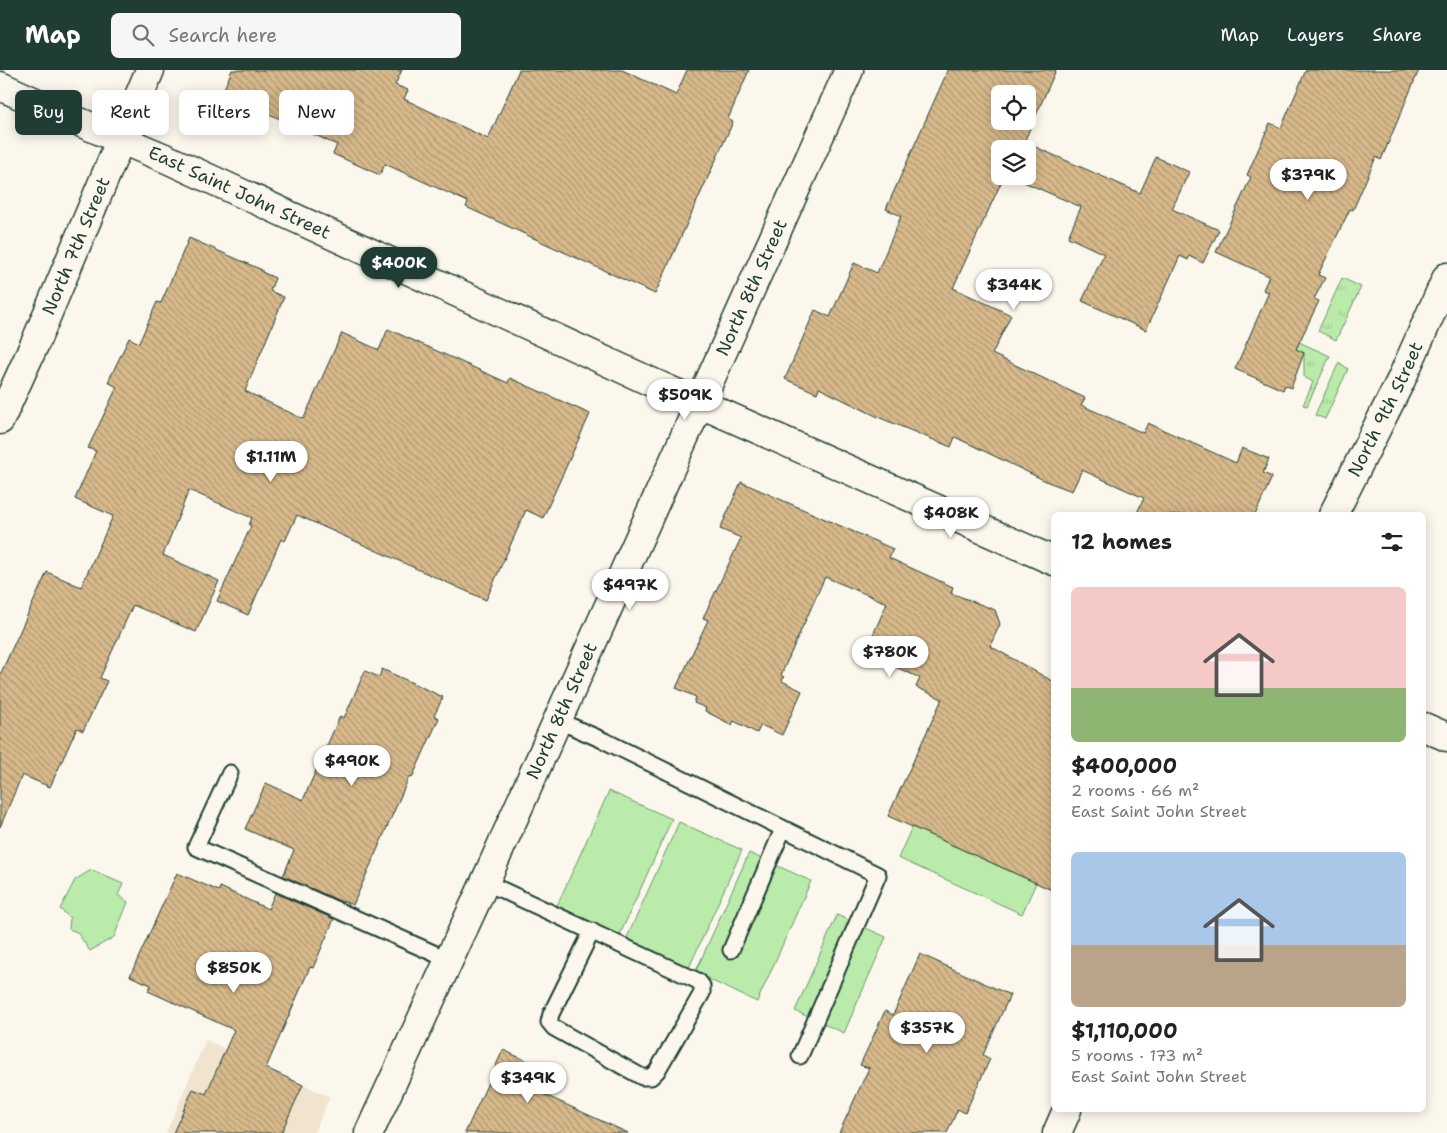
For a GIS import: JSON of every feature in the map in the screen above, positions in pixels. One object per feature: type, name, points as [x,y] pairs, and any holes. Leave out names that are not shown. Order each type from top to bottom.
[{"type":"street","name":"North 7th Street","points":[[0,420],[8,383],[150,70]]},
{"type":"street","name":"North 8th Street","points":[[369,1133],[485,882],[685,438],[698,403],[849,70]]},
{"type":"street","name":"East Saint John Street","points":[[0,86],[698,403],[1051,560]]},
{"type":"street","name":"North 9th Street","points":[[1335,512],[1401,380],[1447,277]]},
{"type":"street","points":[[1426,728],[1447,737]]},
{"type":"street","points":[[1057,1133],[1066,1112]]},
{"type":"lane","points":[[557,720],[607,742],[878,875],[800,1056]]},
{"type":"lane","points":[[230,774],[196,847],[449,960]]},
{"type":"lane","points":[[731,950],[782,829]]},
{"type":"lane","points":[[485,882],[592,931],[698,982],[702,986],[702,993],[657,1071],[651,1077],[642,1077],[554,1028],[549,1022],[551,1014],[592,931]]},
{"type":"shaded area","points":[[206,1040],[330,1097],[314,1133],[166,1133]]},
{"type":"green space","points":[[1342,278],[1361,287],[1336,340],[1318,331]]},
{"type":"green space","points":[[1299,342],[1330,356],[1307,406],[1303,405],[1313,382],[1304,377],[1304,353],[1296,349]]},
{"type":"green space","points":[[1339,362],[1348,369],[1325,419],[1315,415]]},
{"type":"green space","points":[[609,791],[672,819],[618,939],[555,910]]},
{"type":"green space","points":[[679,822],[742,850],[688,970],[625,942]]},
{"type":"green space","points":[[912,827],[1036,883],[1022,914],[898,858]]},
{"type":"green space","points":[[749,853],[811,881],[757,1002],[695,973]]},
{"type":"green space","points":[[91,870],[123,884],[118,895],[128,902],[114,937],[90,951],[77,932],[69,929],[70,918],[60,909],[75,880]]},
{"type":"green space","points":[[837,915],[886,937],[844,1033],[795,1011]]},
{"type":"building","points":[[232,70],[402,70],[395,85],[408,90],[404,99],[488,139],[519,70],[622,70],[676,95],[687,70],[749,70],[728,119],[733,122],[655,294],[466,207],[468,202],[385,164],[380,175],[333,154],[337,145],[315,135],[354,135],[354,90],[279,90],[279,118],[269,114],[269,90],[224,90]]},
{"type":"building","points":[[948,70],[1056,70],[1036,115],[1036,85],[991,85],[991,130],[1029,130],[1025,140],[991,140],[991,185],[1000,185],[953,288],[1011,315],[992,354],[1085,398],[1081,405],[1143,433],[1148,423],[1236,463],[1242,448],[1269,459],[1263,473],[1272,477],[1256,512],[1137,512],[1144,498],[1082,470],[1072,491],[1048,482],[955,437],[951,447],[878,417],[819,388],[817,393],[785,379],[815,310],[830,317],[854,263],[877,273],[901,216],[886,209]]},
{"type":"building","points":[[1306,70],[1419,70],[1381,160],[1376,157],[1353,210],[1350,209],[1318,275],[1325,278],[1314,299],[1319,301],[1296,349],[1304,353],[1291,388],[1285,385],[1283,390],[1235,369],[1269,292],[1263,290],[1269,276],[1216,252],[1251,177],[1247,175],[1270,123],[1281,128]]},
{"type":"building","points":[[1036,147],[1140,193],[1156,157],[1189,172],[1172,209],[1219,230],[1203,263],[1189,256],[1188,260],[1180,256],[1146,330],[1082,301],[1104,254],[1068,237],[1081,207],[1031,185],[1036,185]]},
{"type":"building","points":[[189,238],[262,270],[262,272],[275,278],[270,291],[284,297],[245,391],[299,417],[304,418],[342,333],[379,350],[388,329],[508,383],[510,378],[590,414],[543,518],[526,510],[486,600],[297,515],[285,541],[281,539],[248,615],[217,601],[251,526],[249,525],[252,518],[189,490],[163,555],[219,581],[196,632],[133,605],[100,678],[107,681],[83,731],[77,728],[50,787],[22,775],[0,827],[0,675],[47,572],[81,587],[113,516],[75,499],[96,451],[88,448],[117,387],[108,382],[129,338],[139,343],[157,302],[161,303]]},
{"type":"building","points":[[741,482],[893,549],[889,558],[953,587],[951,593],[995,610],[1000,624],[990,646],[1051,680],[1051,890],[888,816],[942,699],[916,687],[920,678],[865,653],[887,603],[825,577],[781,675],[784,677],[782,681],[802,691],[782,735],[761,725],[757,733],[734,721],[732,725],[705,711],[706,708],[694,703],[696,697],[676,688],[708,620],[703,618],[741,538],[720,529]]},
{"type":"building","points":[[382,669],[443,697],[434,716],[439,718],[412,778],[409,777],[353,905],[283,876],[294,850],[245,829],[266,783],[303,800],[340,716],[344,718],[365,671],[379,677]]},
{"type":"building","points":[[177,873],[219,891],[220,887],[268,909],[275,893],[334,919],[313,968],[310,967],[266,1068],[303,1085],[281,1133],[173,1133],[193,1089],[206,1094],[234,1030],[148,991],[151,985],[130,976]]},
{"type":"building","points":[[920,954],[1010,995],[983,1055],[990,1059],[965,1113],[958,1109],[947,1133],[839,1133],[869,1068],[860,1065],[885,1011],[893,1015]]},
{"type":"building","points":[[503,1050],[554,1073],[545,1095],[628,1133],[465,1133]]}]
